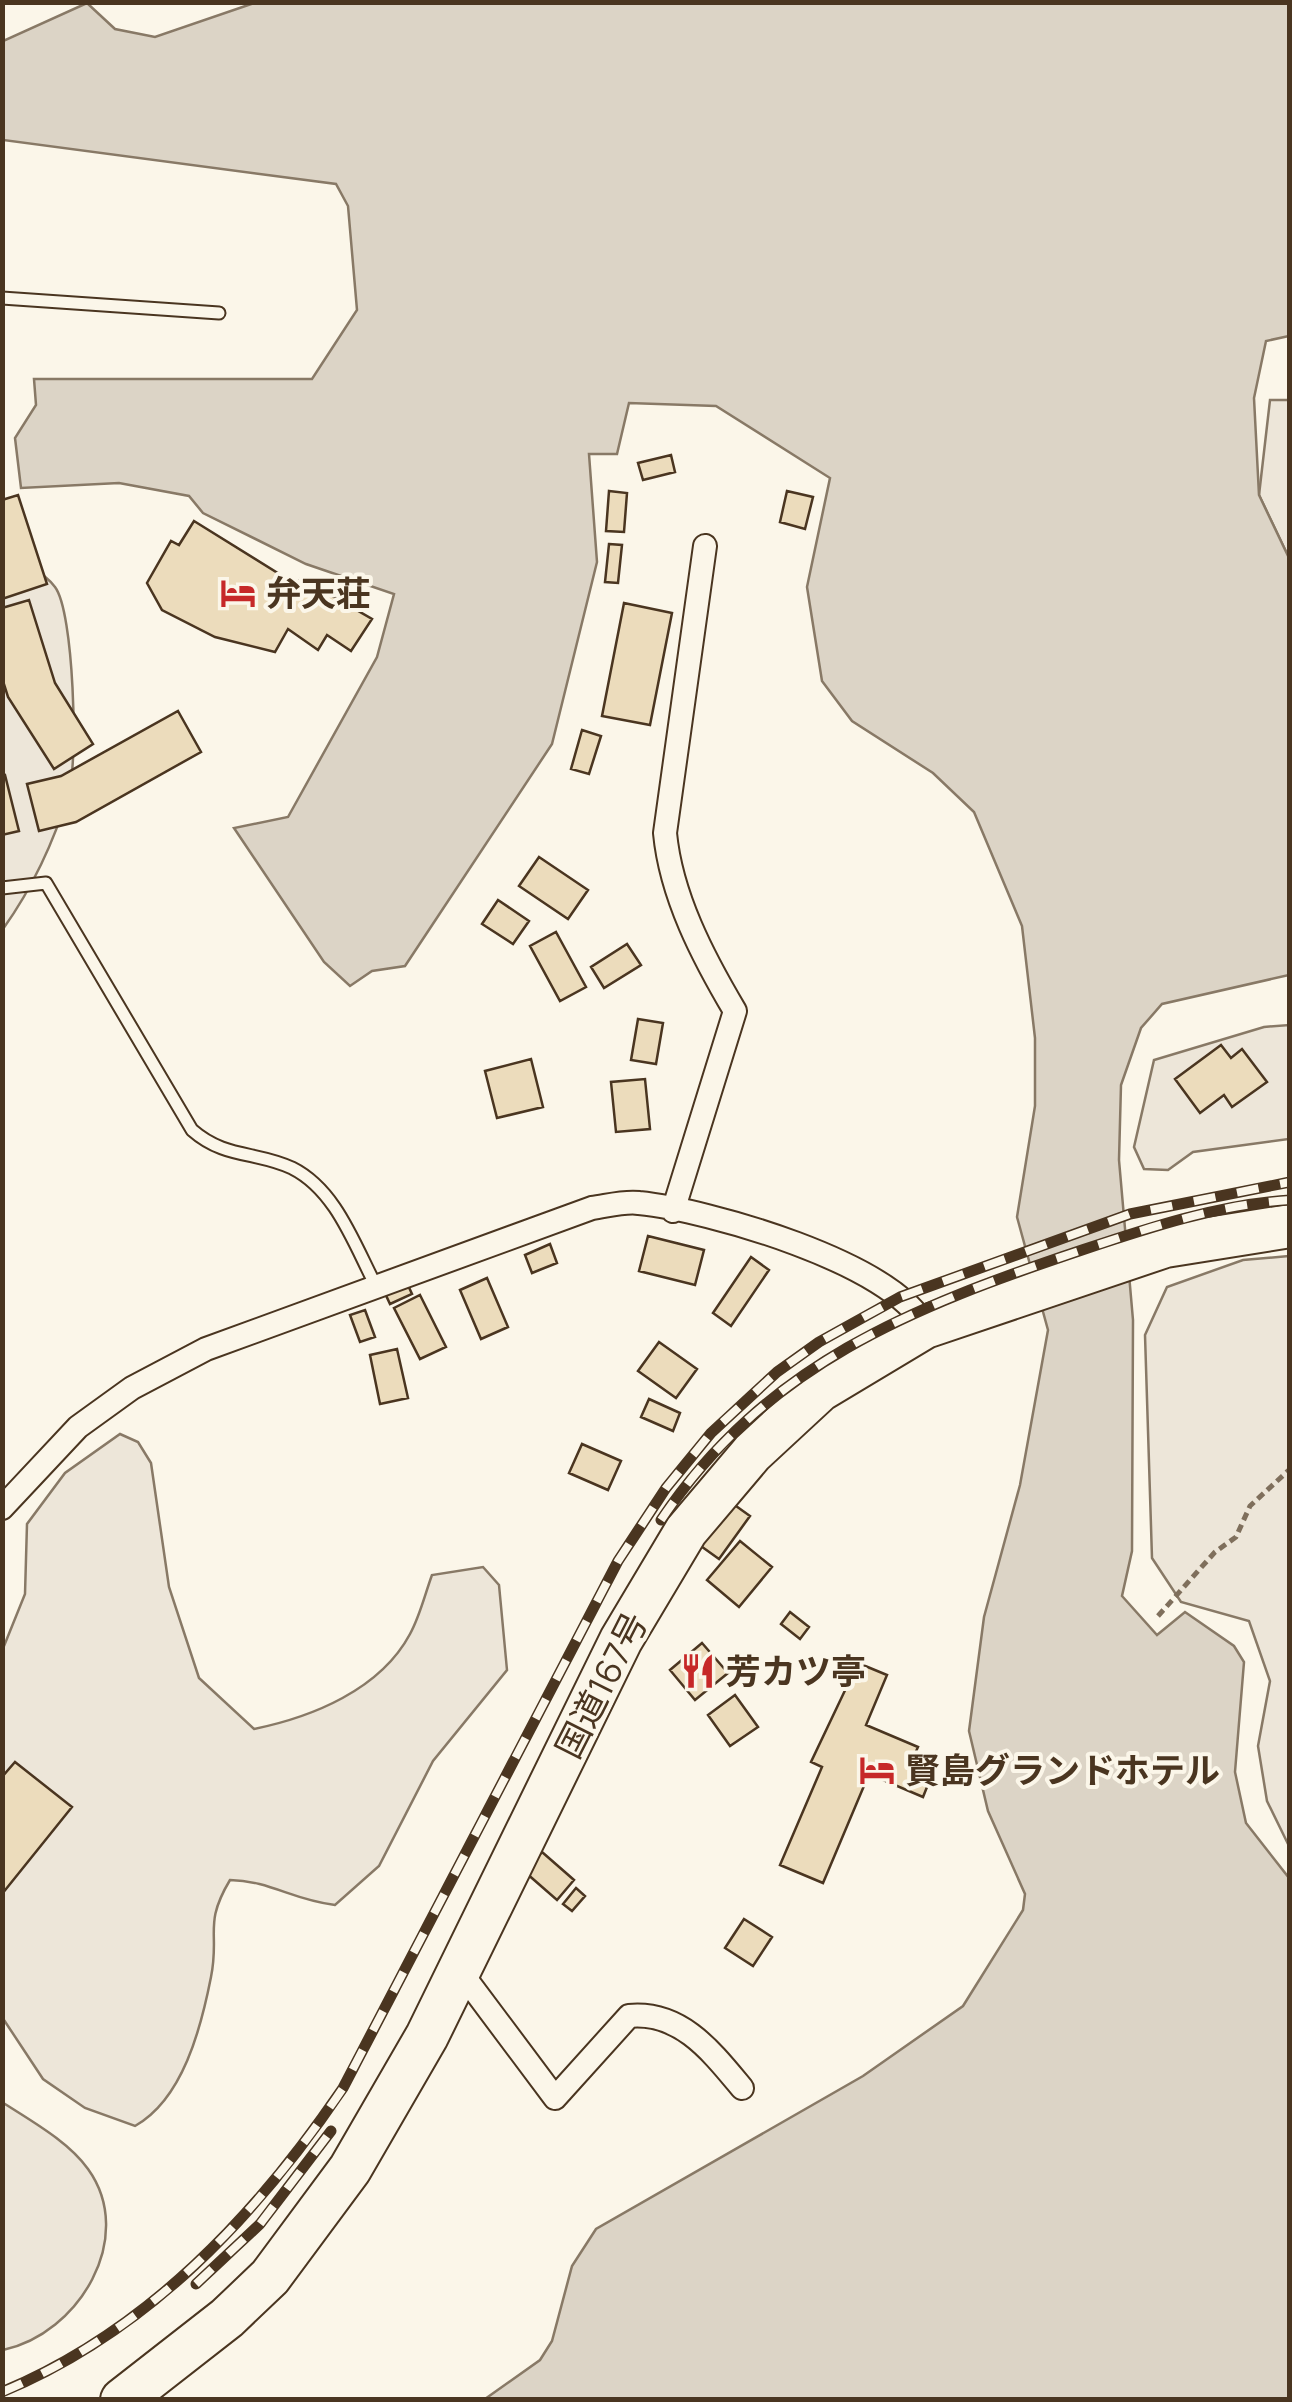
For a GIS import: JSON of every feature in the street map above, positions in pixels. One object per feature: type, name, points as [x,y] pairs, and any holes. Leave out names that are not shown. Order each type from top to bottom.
[{"type":"highway","name":"国道167号","points":[[122,2400],[227,2318],[270,2277],[306,2234],[379,2120],[460,1971],[621,1640],[686,1531],[752,1452],[820,1390],[925,1327],[1165,1246],[1290,1226]]},
{"type":"street","points":[[673,1211],[735,1011],[703,956],[668,861],[665,833],[704,546]]},
{"type":"street","points":[[2,1508],[78,1428],[132,1388],[206,1348],[592,1208],[637,1202],[795,1241],[855,1269],[900,1297],[916,1309],[925,1327]]},
{"type":"street","points":[[460,1971],[555,2098],[630,2016],[650,2014],[688,2032],[742,2088]]},
{"type":"lane","points":[[2,298],[218,314]]},
{"type":"lane","points":[[2,888],[46,882],[192,1130],[212,1148],[290,1167],[324,1189],[376,1286]]},
{"type":"path","points":[[1158,1616],[1215,1552],[1236,1536],[1250,1506],[1290,1469]]},
{"type":"shaded area","points":[[257,2],[1289,3],[1289,336],[1266,341],[1254,398],[1259,495],[1289,558],[1289,975],[1162,1004],[1141,1028],[1121,1085],[1119,1160],[1133,1320],[1132,1551],[1122,1596],[1157,1635],[1185,1612],[1234,1646],[1244,1662],[1235,1772],[1246,1823],[1289,1878],[1289,2399],[485,2399],[540,2360],[552,2341],[572,2266],[596,2229],[863,2076],[963,2006],[1023,1910],[1025,1894],[988,1811],[969,1731],[984,1617],[1020,1485],[1048,1330],[1017,1217],[1035,1106],[1035,1038],[1022,926],[974,812],[933,773],[852,721],[822,681],[807,587],[830,478],[716,406],[629,403],[617,454],[589,454],[597,562],[552,744],[405,966],[372,971],[350,986],[324,962],[234,828],[288,817],[377,657],[394,594],[306,564],[203,513],[189,496],[119,483],[21,488],[15,438],[36,405],[34,379],[312,379],[357,310],[348,206],[336,184],[3,140],[3,41],[87,3],[115,29],[155,37]]},
{"type":"shaded area","points":[[1270,400],[1289,400],[1289,558],[1259,495]]},
{"type":"shaded area","points":[[3,560],[32,569],[55,587],[66,625],[74,721],[72,776],[63,811],[33,880],[3,929]]},
{"type":"shaded area","points":[[1289,1025],[1289,1139],[1193,1152],[1168,1170],[1144,1169],[1134,1147],[1154,1060],[1264,1027]]},
{"type":"shaded area","points":[[1290,1256],[1289,1846],[1267,1801],[1258,1746],[1270,1681],[1249,1621],[1181,1602],[1152,1558],[1145,1335],[1167,1287],[1243,1260]]},
{"type":"shaded area","points":[[120,1434],[138,1442],[151,1463],[169,1587],[199,1678],[254,1729],[321,1708],[363,1686],[381,1671],[410,1634],[432,1575],[483,1567],[499,1585],[507,1670],[433,1761],[379,1866],[335,1905],[230,1880],[214,1919],[211,1977],[187,2060],[166,2098],[135,2126],[85,2108],[43,2079],[2,2017],[2,1651],[25,1594],[27,1524],[65,1473]]},
{"type":"shaded area","points":[[2,2102],[80,2159],[102,2196],[106,2224],[103,2252],[76,2304],[55,2325],[3,2350]]},
{"type":"building","points":[[671,455],[675,472],[643,480],[638,463]]},
{"type":"building","points":[[609,491],[627,493],[624,532],[606,531]]},
{"type":"building","points":[[787,491],[813,497],[805,529],[780,522]]},
{"type":"building","points":[[18,495],[47,584],[2,599],[2,500]]},
{"type":"building","name":"弁天荘","points":[[194,521],[297,585],[301,578],[372,619],[351,651],[327,635],[318,650],[288,629],[275,652],[215,637],[162,610],[147,583],[171,541],[179,545]]},
{"type":"building","points":[[609,544],[622,545],[618,583],[605,582]]},
{"type":"building","points":[[29,600],[55,683],[93,744],[54,769],[8,697],[2,678],[2,608]]},
{"type":"building","points":[[624,603],[672,613],[650,725],[602,716]]},
{"type":"building","points":[[178,711],[201,752],[76,822],[39,831],[27,784],[61,776]]},
{"type":"building","points":[[582,730],[601,736],[589,774],[571,769]]},
{"type":"building","points":[[5,775],[19,831],[2,835],[2,776]]},
{"type":"building","points":[[539,857],[588,890],[568,919],[519,886]]},
{"type":"building","points":[[498,900],[529,921],[513,944],[482,924]]},
{"type":"building","points":[[556,932],[586,987],[560,1001],[530,946]]},
{"type":"building","points":[[627,944],[641,965],[604,988],[591,967]]},
{"type":"building","points":[[638,1019],[663,1023],[656,1064],[631,1060]]},
{"type":"building","points":[[1221,1045],[1231,1058],[1242,1049],[1267,1082],[1232,1107],[1224,1095],[1200,1113],[1175,1079]]},
{"type":"building","points":[[531,1059],[543,1107],[497,1118],[485,1071]]},
{"type":"building","points":[[645,1079],[650,1129],[616,1132],[611,1082]]},
{"type":"building","points":[[648,1236],[704,1250],[695,1285],[639,1271]]},
{"type":"building","points":[[550,1244],[557,1263],[532,1273],[525,1255]]},
{"type":"building","points":[[751,1257],[769,1270],[731,1326],[713,1313]]},
{"type":"building","points":[[487,1278],[508,1327],[481,1339],[460,1290]]},
{"type":"building","points":[[406,1281],[412,1294],[390,1304],[384,1291]]},
{"type":"building","points":[[420,1295],[446,1347],[420,1359],[394,1308]]},
{"type":"building","points":[[365,1310],[375,1337],[360,1342],[350,1315]]},
{"type":"building","points":[[659,1342],[697,1369],[676,1398],[638,1371]]},
{"type":"building","points":[[397,1349],[408,1398],[380,1404],[370,1355]]},
{"type":"building","points":[[649,1399],[680,1413],[673,1431],[641,1417]]},
{"type":"building","points":[[582,1444],[621,1461],[608,1490],[569,1473]]},
{"type":"building","points":[[729,1501],[750,1516],[719,1559],[698,1544]]},
{"type":"building","points":[[740,1541],[772,1567],[739,1607],[707,1580]]},
{"type":"building","points":[[790,1612],[809,1627],[800,1639],[781,1624]]},
{"type":"building","points":[[702,1643],[728,1673],[695,1700],[670,1670]]},
{"type":"building","name":"賢島グランドホテル","points":[[858,1663],[887,1675],[866,1725],[918,1747],[913,1758],[935,1767],[923,1797],[869,1774],[823,1883],[780,1865],[822,1767],[811,1762]]},
{"type":"building","points":[[735,1695],[758,1727],[730,1746],[708,1715]]},
{"type":"building","points":[[15,1762],[72,1807],[2,1894],[2,1777]]},
{"type":"building","points":[[542,1852],[574,1880],[557,1900],[525,1872]]},
{"type":"building","points":[[576,1888],[585,1896],[572,1911],[563,1904]]},
{"type":"building","points":[[744,1919],[772,1937],[753,1966],[725,1948]]},
{"type":"railway","points":[[2,2392],[55,2367],[151,2303],[235,2224],[309,2135],[343,2088],[618,1561],[666,1488],[711,1433],[777,1372],[819,1342],[900,1297],[1130,1214],[1290,1182]]},
{"type":"railway","points":[[661,1520],[702,1466],[747,1420],[796,1381],[902,1319],[959,1294],[1132,1233],[1211,1212],[1290,1200]]},
{"type":"railway","points":[[196,2284],[260,2224],[331,2131]]},
{"type":"place","name":"弁天荘","points":[[238,593]]},
{"type":"place","name":"芳カツ亭","points":[[698,1671]]},
{"type":"place","name":"賢島グランドホテル","points":[[877,1770]]}]
